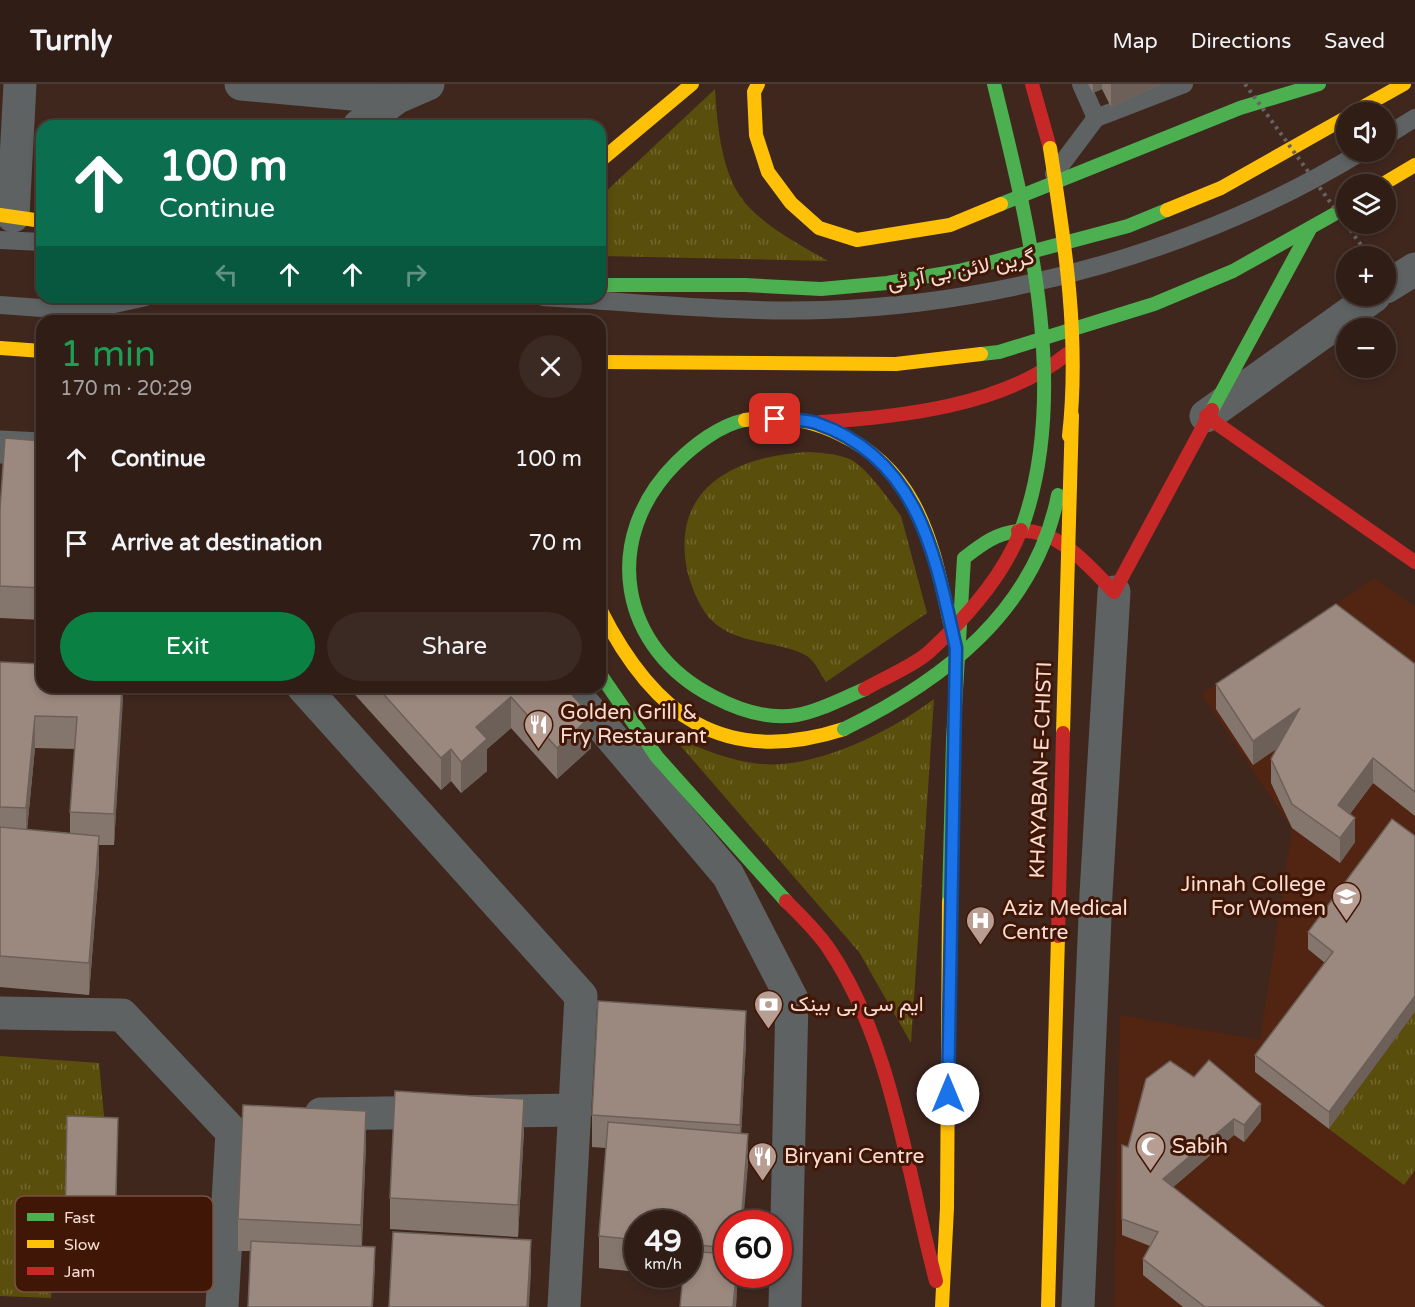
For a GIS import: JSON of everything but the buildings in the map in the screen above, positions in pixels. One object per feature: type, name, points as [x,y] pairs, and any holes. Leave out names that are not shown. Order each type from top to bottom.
[{"type":"main road","points":[[606,156],[692,84]]},
{"type":"main road","points":[[758,84],[754,92],[756,135],[768,171],[791,203],[819,228],[857,240],[950,225],[1240,108],[1319,84]]},
{"type":"main road","points":[[994,84],[1025,212],[1045,367],[1044,411],[1032,500],[1011,556],[988,589],[928,653],[865,689],[797,715],[755,713],[710,697],[672,670],[639,626],[629,587],[627,553],[648,493],[691,447],[735,423],[775,419],[814,423],[875,418],[957,404],[989,393],[1054,365],[1107,320]]},
{"type":"main road","points":[[606,621],[613,635],[654,694],[702,727],[761,741],[803,741],[844,729],[897,704],[948,669],[980,641],[1005,612],[1034,564],[1054,522],[1072,414],[1070,282],[1050,147],[1032,84]]},
{"type":"main road","points":[[1372,102],[1404,84]]},
{"type":"main road","points":[[606,285],[674,287],[745,285],[821,289],[887,283],[959,271],[1128,226],[1221,188],[1336,123]]},
{"type":"main road","points":[[1396,176],[1415,165]]},
{"type":"main road","points":[[606,362],[896,364],[999,352],[1154,304],[1233,271],[1336,214]]},
{"type":"main road","points":[[942,1305],[947,1238],[949,899],[956,648],[964,558],[981,543],[1004,533],[1035,532],[1059,540],[1080,557],[1114,592],[1206,417],[1310,229]]},
{"type":"main road","points":[[0,348],[36,351]]},
{"type":"main road","name":"KHAYABAN-E-CHISTI","points":[[1048,1307],[1072,414]]},
{"type":"main road","points":[[1206,417],[1415,562]]},
{"type":"main road","points":[[814,423],[850,438],[882,460],[912,501],[930,544],[956,648]]},
{"type":"main road","points":[[606,684],[656,757],[828,949],[865,1017],[894,1116],[917,1215],[942,1305]]},
{"type":"street","points":[[14,223],[20,84]]},
{"type":"street","points":[[242,84],[396,98]]},
{"type":"street","points":[[367,120],[396,98],[428,84]]},
{"type":"street","points":[[1206,417],[1365,306]]},
{"type":"street","points":[[0,447],[36,449]]},
{"type":"street","points":[[1078,1307],[1096,894],[1114,592]]},
{"type":"street","points":[[308,693],[580,996],[564,1307]]},
{"type":"street","points":[[573,693],[728,875],[792,999],[785,1307]]},
{"type":"street","points":[[0,1013],[122,1015],[232,1132],[222,1307]]},
{"type":"street","points":[[288,1115],[575,1110]]},
{"type":"street","points":[[217,1116],[252,1115]]},
{"type":"lane","points":[[1081,84],[1096,118]]},
{"type":"lane","points":[[1043,188],[1096,118],[1184,84]]},
{"type":"lane","points":[[1396,130],[1415,118]]},
{"type":"lane","name":"گرین لائن بی آر ٹی","points":[[606,300],[821,310],[923,303],[975,295],[1030,284],[1158,247],[1278,197],[1317,179],[1345,162]]},
{"type":"lane","points":[[14,223],[36,238]]},
{"type":"lane","points":[[0,305],[83,311],[119,303]]},
{"type":"path","points":[[1245,84],[1362,246]]},
{"type":"shaded area","name":"Jinnah College For Women","points":[[1375,578],[1415,607],[1415,1307],[1114,1307],[1120,1015],[1260,1040],[1292,829],[1201,694]]},
{"type":"green space","points":[[715,89],[724,159],[740,196],[758,216],[792,240],[828,261],[606,256],[606,191]]},
{"type":"green space","points":[[810,452],[847,458],[854,462],[876,483],[901,516],[927,613],[826,682],[807,656],[797,651],[738,636],[717,625],[703,609],[693,588],[688,574],[684,544],[688,519],[698,498],[714,482],[734,469],[757,460]]},
{"type":"green space","points":[[934,699],[911,1043],[859,952],[673,737],[738,760],[761,764],[783,764],[829,754],[852,745],[897,723]]},
{"type":"green space","points":[[1415,1012],[1415,1170],[1404,1185],[1329,1129]]},
{"type":"green space","points":[[0,1056],[99,1063],[105,1126],[118,1126],[116,1196],[15,1196],[15,1292],[51,1292],[51,1298],[0,1296]]},
{"type":"traffic: fast","points":[[994,84],[1031,250],[1044,365],[1043,422],[1036,477],[1021,530]]},
{"type":"traffic: fast","points":[[1001,204],[1240,108],[1319,84]]},
{"type":"traffic: fast","points":[[606,285],[745,285],[821,289],[887,283],[959,271],[1128,226],[1167,210]]},
{"type":"traffic: fast","points":[[981,354],[999,352],[1154,304],[1233,271],[1336,213]]},
{"type":"traffic: fast","points":[[1212,410],[1310,229]]},
{"type":"traffic: fast","points":[[745,420],[726,426],[691,449],[676,463],[652,493],[637,525],[630,558],[631,590],[640,622],[657,651],[682,676],[714,697],[744,710],[775,716],[797,715],[823,707],[865,689]]},
{"type":"traffic: fast","points":[[844,729],[916,688],[950,664],[980,637],[1007,607],[1029,574],[1046,536],[1058,495]]},
{"type":"traffic: fast","points":[[949,902],[953,740],[964,558],[996,537],[1018,531]]},
{"type":"traffic: fast","points":[[606,683],[657,757],[786,901]]},
{"type":"traffic: slow","points":[[606,156],[692,84]]},
{"type":"traffic: slow","points":[[758,84],[754,92],[756,135],[768,172],[791,203],[819,228],[857,240],[950,225],[1001,204]]},
{"type":"traffic: slow","points":[[1372,102],[1404,84]]},
{"type":"traffic: slow","points":[[1167,210],[1221,188],[1336,123]]},
{"type":"traffic: slow","points":[[1050,148],[1066,256],[1072,328],[1073,364],[1069,436]]},
{"type":"traffic: slow","points":[[1396,176],[1415,165]]},
{"type":"traffic: slow","points":[[0,215],[36,220]]},
{"type":"traffic: slow","points":[[0,348],[36,351]]},
{"type":"traffic: slow","points":[[606,362],[896,364],[981,354]]},
{"type":"traffic: slow","points":[[1063,733],[1072,415]]},
{"type":"traffic: slow","points":[[745,420],[770,418],[794,420],[818,426],[841,435],[882,462],[912,501],[926,530],[936,560],[950,623]]},
{"type":"traffic: slow","points":[[606,620],[643,678],[669,704],[696,723],[728,736],[762,742],[801,739],[844,729]]},
{"type":"traffic: slow","points":[[942,1307],[947,1208],[949,902]]},
{"type":"traffic: slow","points":[[1048,1307],[1058,936]]},
{"type":"traffic: jam","points":[[1032,84],[1050,148]]},
{"type":"traffic: jam","points":[[820,422],[916,412],[982,397],[1013,386],[1041,372],[1067,354]]},
{"type":"traffic: jam","points":[[1018,531],[1033,532],[1059,542],[1083,560],[1114,592],[1212,410]]},
{"type":"traffic: jam","points":[[1206,416],[1415,562]]},
{"type":"traffic: jam","points":[[865,689],[907,667],[929,652],[970,611],[994,580],[1021,530]]},
{"type":"traffic: jam","points":[[1058,936],[1063,733]]},
{"type":"traffic: jam","points":[[786,901],[829,949],[868,1025],[895,1109],[936,1281]]},
{"type":"place","name":"Golden Grill & Fry Restaurant","points":[[539,750]]},
{"type":"place","name":"Jinnah College For Women","points":[[1347,922]]},
{"type":"place","name":"Aziz Medical Centre","points":[[981,946]]},
{"type":"place","name":"ایم سی بی بینک","points":[[769,1030]]},
{"type":"place","name":"Sabih","points":[[1151,1172]]},
{"type":"place","name":"Biryani Centre","points":[[763,1182]]},
{"type":"route","points":[[775,419],[814,423],[850,438],[882,460],[912,501],[930,544],[944,598],[956,648],[949,899],[948,1094]]}]
